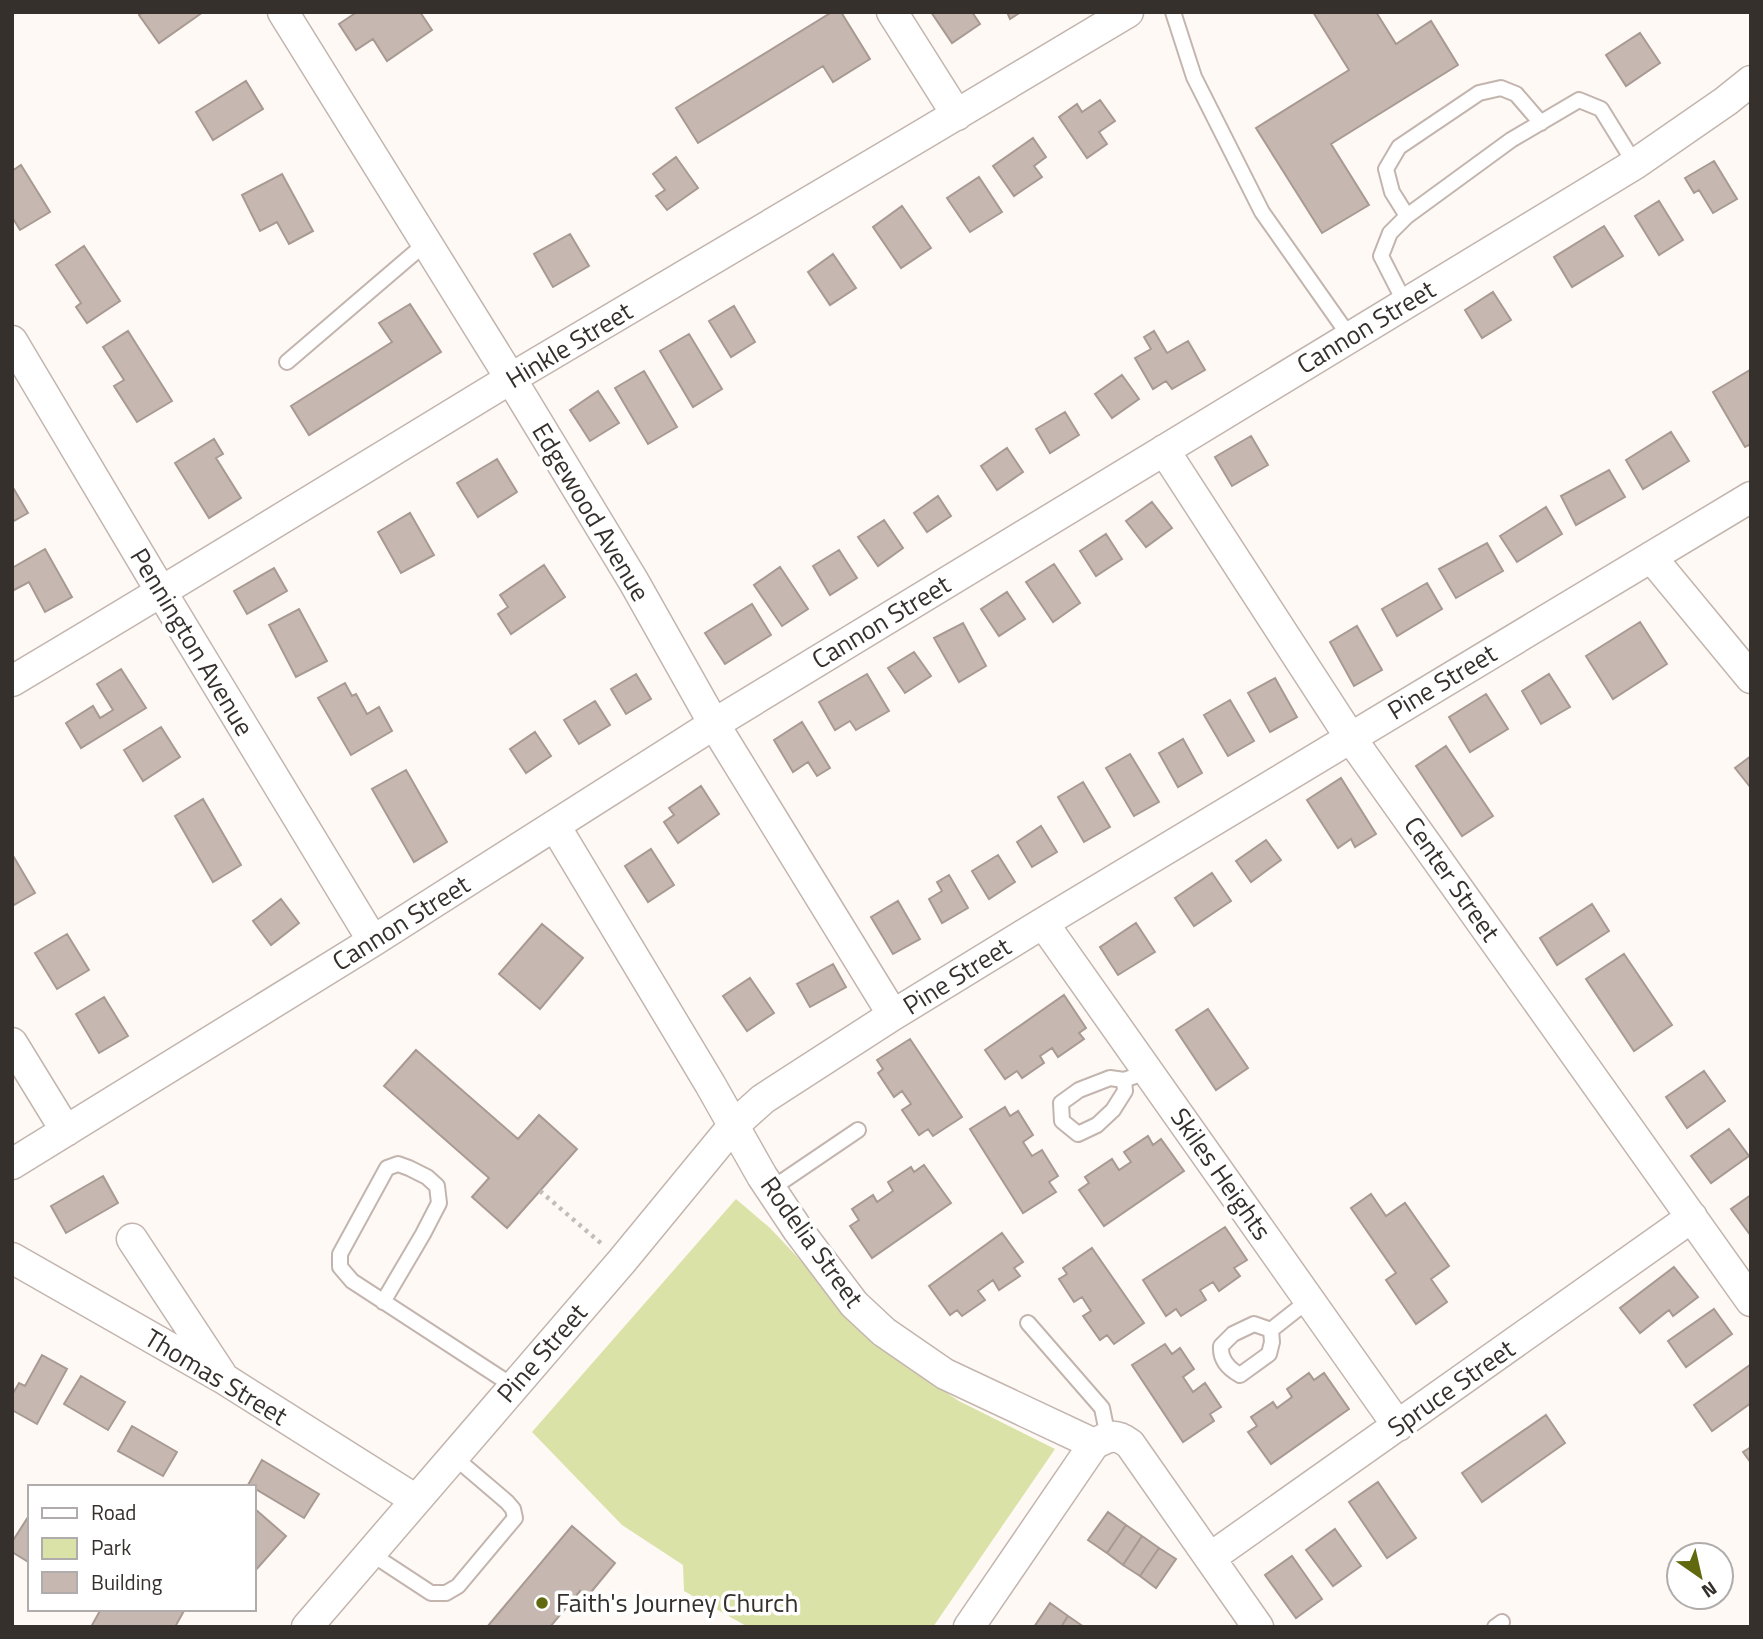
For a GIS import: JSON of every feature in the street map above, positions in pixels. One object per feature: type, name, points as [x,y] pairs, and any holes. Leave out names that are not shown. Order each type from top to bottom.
[{"type":"street","name":"Edgewood Avenue","points":[[284,12],[511,379],[634,582],[713,724],[893,1015]]},
{"type":"street","points":[[892,12],[957,116]]},
{"type":"street","name":"Hinkle Street","points":[[12,681],[162,593],[511,379],[1128,12]]},
{"type":"street","name":"Cannon Street","points":[[12,1164],[373,941],[713,724],[1635,164],[1751,81]]},
{"type":"street","name":"Pennington Avenue","points":[[12,341],[373,941]]},
{"type":"street","name":"Center Street","points":[[1164,450],[1350,737],[1751,1301]]},
{"type":"street","name":"Pine Street","points":[[307,1627],[622,1261],[733,1126],[764,1099],[1043,922],[1751,497]]},
{"type":"street","points":[[1651,557],[1751,678]]},
{"type":"street","name":"Rodelia Street","points":[[555,826],[771,1189],[798,1230],[854,1304],[884,1332],[946,1374],[1101,1441],[1120,1437],[1130,1444],[1258,1627]]},
{"type":"street","name":"Skiles Heights","points":[[1043,922],[1136,1076],[1309,1300],[1398,1426]]},
{"type":"street","points":[[12,1043],[66,1131]]},
{"type":"street","name":"Spruce Street","points":[[1210,1558],[1692,1217]]},
{"type":"street","points":[[132,1239],[226,1380]]},
{"type":"street","name":"Thomas Street","points":[[12,1258],[226,1380],[416,1500]]},
{"type":"street","points":[[969,1627],[1101,1441]]},
{"type":"lane","points":[[1173,12],[1194,77],[1262,212],[1350,337]]},
{"type":"lane","points":[[1407,216],[1392,192],[1386,169],[1399,147],[1479,93],[1501,88],[1516,94],[1541,123]]},
{"type":"lane","points":[[1405,303],[1381,256],[1390,233],[1407,216],[1511,141],[1579,100],[1601,109],[1635,164]]},
{"type":"lane","points":[[287,362],[426,243]]},
{"type":"lane","points":[[1136,1076],[1113,1110],[1097,1125],[1078,1134],[1062,1121],[1061,1103],[1079,1090],[1110,1078],[1136,1076]]},
{"type":"lane","points":[[771,1189],[858,1130]]},
{"type":"lane","points":[[383,1302],[439,1202],[437,1186],[427,1177],[398,1164],[387,1168],[340,1254],[340,1267],[352,1281],[383,1302],[407,1316],[513,1386]]},
{"type":"lane","points":[[1271,1330],[1309,1300]]},
{"type":"lane","points":[[1028,1323],[1102,1408],[1101,1441]]},
{"type":"lane","points":[[370,1553],[431,1593],[446,1594],[466,1577],[515,1518],[513,1509],[507,1502],[453,1456]]},
{"type":"path","points":[[540,1191],[622,1261]]},
{"type":"green space","points":[[736,1199],[770,1228],[892,1357],[959,1401],[1055,1449],[933,1627],[748,1627],[684,1591],[683,1565],[622,1525],[532,1432]]},
{"type":"building","points":[[143,12],[203,12],[159,43],[139,15]]},
{"type":"building","points":[[357,12],[420,12],[432,30],[387,61],[373,39],[356,50],[339,24]]},
{"type":"building","points":[[832,12],[841,12],[870,59],[833,82],[823,66],[698,143],[676,108]]},
{"type":"building","points":[[931,12],[972,12],[980,24],[952,43]]},
{"type":"building","points":[[1007,12],[1021,12],[1010,19]]},
{"type":"building","points":[[1313,12],[1376,12],[1396,44],[1431,21],[1458,65],[1331,144],[1369,205],[1322,233],[1256,128],[1349,70]]},
{"type":"building","points":[[1640,33],[1660,63],[1626,86],[1606,55]]},
{"type":"building","points":[[246,81],[263,109],[213,140],[196,112]]},
{"type":"building","points":[[1100,100],[1115,121],[1099,132],[1107,144],[1087,158],[1059,117],[1077,104],[1082,112]]},
{"type":"building","points":[[1033,138],[1046,157],[1034,166],[1042,177],[1014,196],[993,166]]},
{"type":"building","points":[[676,157],[698,188],[667,210],[656,196],[665,190],[653,174]]},
{"type":"building","points":[[1714,161],[1737,199],[1713,213],[1699,190],[1694,193],[1685,178]]},
{"type":"building","points":[[21,165],[50,212],[20,230],[12,217],[12,171]]},
{"type":"building","points":[[282,174],[313,231],[289,244],[277,222],[260,231],[242,195]]},
{"type":"building","points":[[979,177],[1002,212],[970,232],[947,198]]},
{"type":"building","points":[[1659,201],[1683,240],[1659,255],[1635,216]]},
{"type":"building","points":[[902,206],[931,248],[901,268],[873,227]]},
{"type":"building","points":[[1604,226],[1623,256],[1572,287],[1554,257]]},
{"type":"building","points":[[570,234],[589,266],[553,287],[534,254]]},
{"type":"building","points":[[84,246],[120,301],[87,323],[76,307],[81,303],[56,265]]},
{"type":"building","points":[[833,254],[856,288],[830,305],[808,272]]},
{"type":"building","points":[[1493,292],[1511,320],[1482,338],[1465,310]]},
{"type":"building","points":[[410,304],[441,352],[309,435],[291,406],[392,342],[379,323]]},
{"type":"building","points":[[734,306],[755,342],[731,357],[709,321]]},
{"type":"building","points":[[128,331],[172,401],[137,422],[114,386],[124,380],[103,347]]},
{"type":"building","points":[[1154,331],[1167,353],[1188,341],[1205,370],[1172,389],[1166,381],[1153,389],[1135,358],[1151,349],[1144,337]]},
{"type":"building","points":[[689,334],[722,389],[693,407],[660,351]]},
{"type":"building","points":[[1750,370],[1751,444],[1745,447],[1713,392]]},
{"type":"building","points":[[644,371],[677,427],[648,444],[615,388]]},
{"type":"building","points":[[1122,375],[1139,399],[1112,418],[1095,394]]},
{"type":"building","points":[[598,391],[619,423],[590,441],[570,410]]},
{"type":"building","points":[[1065,412],[1079,435],[1050,453],[1036,429]]},
{"type":"building","points":[[1671,432],[1689,461],[1643,489],[1626,460]]},
{"type":"building","points":[[1251,436],[1268,465],[1232,486],[1215,457]]},
{"type":"building","points":[[214,439],[223,454],[216,458],[241,498],[209,518],[175,463]]},
{"type":"building","points":[[1007,448],[1023,472],[997,490],[981,466]]},
{"type":"building","points":[[497,459],[517,492],[478,517],[457,483]]},
{"type":"building","points":[[1609,470],[1625,497],[1576,525],[1561,496]]},
{"type":"building","points":[[12,486],[28,513],[12,522]]},
{"type":"building","points":[[938,496],[951,516],[927,532],[914,513]]},
{"type":"building","points":[[1152,502],[1172,528],[1146,547],[1126,521]]},
{"type":"building","points":[[1546,507],[1562,534],[1517,562],[1500,536]]},
{"type":"building","points":[[410,513],[434,555],[401,573],[378,532]]},
{"type":"building","points":[[884,520],[903,548],[878,566],[858,537]]},
{"type":"building","points":[[1106,534],[1122,559],[1096,576],[1080,551]]},
{"type":"building","points":[[1487,543],[1503,571],[1456,598],[1439,569]]},
{"type":"building","points":[[45,549],[72,597],[45,612],[29,582],[12,591],[12,568]]},
{"type":"building","points":[[839,550],[857,578],[830,595],[813,566]]},
{"type":"building","points":[[1054,564],[1080,603],[1053,622],[1026,582]]},
{"type":"building","points":[[544,565],[565,597],[511,634],[498,614],[508,607],[500,595]]},
{"type":"building","points":[[780,567],[808,609],[782,626],[754,585]]},
{"type":"building","points":[[274,568],[287,591],[247,614],[234,591]]},
{"type":"building","points":[[1427,583],[1442,609],[1397,636],[1382,609]]},
{"type":"building","points":[[1007,592],[1025,619],[999,636],[981,609]]},
{"type":"building","points":[[752,604],[771,635],[725,664],[705,633]]},
{"type":"building","points":[[299,609],[327,661],[296,677],[269,625]]},
{"type":"building","points":[[1640,622],[1667,664],[1613,699],[1586,656]]},
{"type":"building","points":[[963,623],[986,666],[959,682],[934,638]]},
{"type":"building","points":[[1357,626],[1382,670],[1354,686],[1330,642]]},
{"type":"building","points":[[914,652],[931,676],[905,693],[888,668]]},
{"type":"building","points":[[121,669],[146,708],[81,748],[66,723],[93,706],[100,718],[113,710],[97,684]]},
{"type":"building","points":[[636,674],[651,699],[626,714],[611,689]]},
{"type":"building","points":[[867,674],[889,711],[856,730],[850,721],[835,730],[819,702]]},
{"type":"building","points":[[1549,674],[1570,707],[1541,724],[1522,691]]},
{"type":"building","points":[[1275,678],[1297,717],[1270,732],[1248,693]]},
{"type":"building","points":[[345,683],[352,696],[356,694],[367,714],[379,707],[392,731],[351,755],[318,698]]},
{"type":"building","points":[[1486,694],[1508,729],[1470,752],[1449,717]]},
{"type":"building","points":[[1230,700],[1254,741],[1228,756],[1204,715]]},
{"type":"building","points":[[595,701],[610,725],[579,744],[564,720]]},
{"type":"building","points":[[802,722],[830,768],[817,776],[808,762],[793,772],[774,740]]},
{"type":"building","points":[[161,727],[180,757],[143,781],[124,750]]},
{"type":"building","points":[[535,732],[551,756],[526,773],[510,749]]},
{"type":"building","points":[[1183,739],[1202,773],[1178,787],[1159,753]]},
{"type":"building","points":[[1446,746],[1493,816],[1462,836],[1416,766]]},
{"type":"building","points":[[1130,754],[1159,802],[1134,816],[1106,768]]},
{"type":"building","points":[[1751,756],[1751,788],[1735,768]]},
{"type":"building","points":[[406,770],[447,842],[414,862],[372,789]]},
{"type":"building","points":[[1341,778],[1376,834],[1355,847],[1351,839],[1338,848],[1307,800]]},
{"type":"building","points":[[1083,782],[1110,827],[1084,842],[1058,797]]},
{"type":"building","points":[[701,786],[719,814],[678,843],[664,822],[674,815],[669,808]]},
{"type":"building","points":[[203,799],[241,865],[213,882],[175,816]]},
{"type":"building","points":[[1041,826],[1057,852],[1032,867],[1017,842]]},
{"type":"building","points":[[1266,840],[1281,860],[1251,882],[1236,861]]},
{"type":"building","points":[[651,849],[674,885],[648,902],[625,866]]},
{"type":"building","points":[[12,854],[35,893],[12,906]]},
{"type":"building","points":[[998,855],[1015,882],[989,899],[972,871]]},
{"type":"building","points":[[1212,873],[1231,901],[1194,926],[1175,898]]},
{"type":"building","points":[[949,875],[968,908],[942,923],[929,899],[942,891],[937,882]]},
{"type":"building","points":[[281,899],[299,923],[271,945],[253,921]]},
{"type":"building","points":[[898,901],[920,939],[893,954],[871,917]]},
{"type":"building","points":[[1592,904],[1609,931],[1557,965],[1540,938]]},
{"type":"building","points":[[1136,923],[1155,952],[1118,975],[1100,947]]},
{"type":"building","points":[[542,924],[583,958],[540,1009],[499,974]]},
{"type":"building","points":[[67,934],[89,970],[57,989],[35,953]]},
{"type":"building","points":[[1624,954],[1672,1025],[1634,1051],[1586,979]]},
{"type":"building","points":[[833,964],[846,987],[810,1007],[797,984]]},
{"type":"building","points":[[750,978],[774,1013],[747,1031],[723,996]]},
{"type":"building","points":[[1064,995],[1086,1028],[1079,1033],[1084,1039],[1058,1057],[1052,1048],[1040,1056],[1044,1063],[1022,1078],[1017,1071],[1005,1079],[985,1050]]},
{"type":"building","points":[[104,997],[128,1036],[99,1053],[76,1014]]},
{"type":"building","points":[[1208,1009],[1248,1068],[1216,1090],[1176,1030]]},
{"type":"building","points":[[910,1039],[962,1117],[933,1136],[928,1129],[919,1135],[902,1110],[911,1104],[902,1091],[894,1097],[878,1073],[883,1069],[877,1060]]},
{"type":"building","points":[[416,1050],[518,1139],[539,1115],[577,1149],[507,1228],[472,1197],[489,1178],[384,1086]]},
{"type":"building","points":[[1704,1071],[1725,1101],[1687,1128],[1666,1097]]},
{"type":"building","points":[[1005,1107],[1010,1116],[1018,1111],[1033,1135],[1023,1142],[1032,1156],[1042,1150],[1058,1176],[1049,1182],[1056,1192],[1023,1213],[970,1129]]},
{"type":"building","points":[[1729,1129],[1749,1156],[1711,1183],[1691,1156]]},
{"type":"building","points":[[1148,1136],[1153,1145],[1161,1139],[1184,1171],[1104,1226],[1079,1190],[1089,1183],[1085,1177],[1112,1159],[1119,1170],[1131,1162],[1124,1152]]},
{"type":"building","points":[[924,1165],[951,1203],[872,1258],[850,1226],[859,1220],[852,1209],[873,1195],[877,1202],[893,1191],[888,1182],[911,1167],[914,1172]]},
{"type":"building","points":[[103,1176],[118,1203],[66,1233],[51,1206]]},
{"type":"building","points":[[1371,1194],[1386,1216],[1405,1203],[1449,1266],[1431,1279],[1447,1302],[1416,1324],[1386,1280],[1396,1273],[1351,1208]]},
{"type":"building","points":[[1751,1195],[1751,1236],[1731,1209]]},
{"type":"building","points":[[1225,1227],[1247,1260],[1234,1268],[1240,1276],[1219,1291],[1213,1282],[1200,1290],[1206,1300],[1181,1316],[1176,1309],[1166,1316],[1143,1280]]},
{"type":"building","points":[[1002,1233],[1023,1262],[1014,1268],[1020,1276],[999,1290],[993,1280],[978,1291],[985,1300],[962,1316],[957,1310],[950,1315],[929,1286]]},
{"type":"building","points":[[1092,1248],[1144,1323],[1114,1344],[1107,1335],[1100,1340],[1083,1316],[1091,1311],[1082,1297],[1074,1302],[1059,1279],[1067,1274],[1063,1268]]},
{"type":"building","points":[[1674,1267],[1698,1297],[1673,1316],[1669,1310],[1640,1333],[1620,1308]]},
{"type":"building","points":[[1714,1309],[1732,1334],[1686,1367],[1668,1341]]},
{"type":"building","points":[[1165,1344],[1172,1354],[1180,1348],[1194,1369],[1183,1377],[1193,1392],[1205,1383],[1221,1407],[1210,1414],[1214,1421],[1183,1442],[1132,1365]]},
{"type":"building","points":[[42,1355],[67,1369],[37,1424],[12,1410],[12,1395],[19,1383],[25,1386]]},
{"type":"building","points":[[1750,1365],[1751,1403],[1712,1431],[1694,1405]]},
{"type":"building","points":[[1309,1373],[1314,1380],[1324,1373],[1349,1409],[1271,1464],[1248,1432],[1257,1426],[1251,1417],[1273,1402],[1277,1408],[1292,1397],[1287,1389]]},
{"type":"building","points":[[81,1376],[125,1402],[108,1430],[64,1404]]},
{"type":"building","points":[[1546,1415],[1565,1443],[1482,1502],[1462,1473]]},
{"type":"building","points":[[132,1426],[177,1452],[163,1476],[118,1451]]},
{"type":"building","points":[[1751,1447],[1751,1463],[1743,1452]]},
{"type":"building","points":[[262,1460],[319,1494],[304,1518],[256,1489],[256,1485],[248,1485]]},
{"type":"building","points":[[1378,1482],[1416,1538],[1387,1558],[1349,1502]]},
{"type":"building","points":[[256,1510],[286,1536],[256,1570]]},
{"type":"building","points":[[1108,1512],[1126,1525],[1107,1553],[1088,1540]]},
{"type":"building","points":[[28,1517],[28,1562],[12,1552],[12,1542]]},
{"type":"building","points":[[1126,1525],[1142,1536],[1123,1565],[1107,1553]]},
{"type":"building","points":[[572,1526],[615,1563],[587,1597],[580,1591],[550,1627],[487,1627]]},
{"type":"building","points":[[1335,1529],[1361,1566],[1333,1586],[1306,1550]]},
{"type":"building","points":[[1142,1536],[1159,1548],[1140,1576],[1123,1565]]},
{"type":"building","points":[[1159,1548],[1176,1559],[1156,1588],[1140,1576]]},
{"type":"building","points":[[1292,1556],[1322,1599],[1296,1618],[1265,1575]]},
{"type":"building","points":[[1050,1603],[1068,1616],[1061,1627],[1034,1627]]},
{"type":"building","points":[[100,1611],[184,1611],[175,1627],[91,1627]]},
{"type":"building","points":[[1068,1616],[1084,1627],[1061,1627]]},
{"type":"place","name":"Faith's Journey Church","points":[[542,1603]]}]
